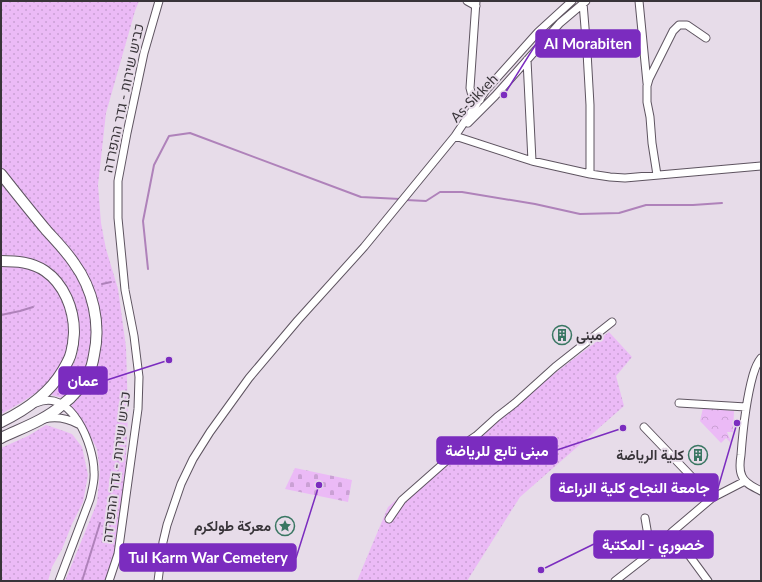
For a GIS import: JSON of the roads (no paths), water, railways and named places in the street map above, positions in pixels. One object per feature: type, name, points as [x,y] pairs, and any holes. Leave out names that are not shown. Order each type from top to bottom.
[{"type":"highway","points":[[1,174],[74,263],[87,285],[94,307],[97,329],[96,348],[92,366],[90,372],[80,386],[63,405],[53,413],[1,438]]},
{"type":"highway","points":[[1,261],[15,261],[30,264],[45,271],[58,282],[66,296],[72,314],[74,332],[71,353],[60,375],[47,391],[28,407],[1,422]]},
{"type":"street","name":"כביש שירות - גדר ההפרדה","points":[[109,581],[118,554],[138,409],[139,390],[134,336],[124,283],[118,218],[118,181],[144,53],[159,1]]},
{"type":"street","points":[[467,1],[476,3],[470,88],[472,96],[480,100]]},
{"type":"street","name":"As-Sikkeh","points":[[455,136],[486,90],[538,32],[572,1]]},
{"type":"street","points":[[639,1],[647,86],[647,102],[657,175]]},
{"type":"street","points":[[584,4],[590,105],[590,174]]},
{"type":"street","name":"As-Sikkeh","points":[[455,136],[584,4]]},
{"type":"street","points":[[647,86],[673,31],[679,25],[687,25],[706,38]]},
{"type":"street","points":[[527,62],[532,161]]},
{"type":"street","points":[[158,581],[163,542],[176,496],[193,459],[210,432],[249,378],[364,247],[455,136],[532,161],[610,178],[761,166]]},
{"type":"street","points":[[388,519],[402,500],[470,440],[612,322]]},
{"type":"street","points":[[761,358],[753,374],[746,407],[740,469],[741,475],[745,481],[761,491]]},
{"type":"street","points":[[28,407],[44,401],[52,401],[63,405],[80,425],[86,435],[92,455],[94,472],[90,499],[59,581]]},
{"type":"street","points":[[679,403],[746,407]]},
{"type":"street","points":[[40,420],[49,418],[67,418],[80,425]]},
{"type":"street","points":[[644,427],[712,498]]},
{"type":"street","points":[[616,581],[712,498],[745,481]]},
{"type":"street","points":[[646,518],[650,553]]},
{"type":"street","points":[[672,532],[708,581]]},
{"type":"waterway","points":[[148,269],[143,221],[154,165],[169,136],[190,133],[361,197],[400,199]]},
{"type":"waterway","points":[[406,200],[426,201],[440,192],[462,192],[535,204],[580,214],[619,213],[646,205],[693,205],[722,203]]},
{"type":"waterway","points":[[102,284],[111,282]]},
{"type":"waterway","points":[[1,315],[33,307]]},
{"type":"waterway","points":[[82,581],[100,523]]},
{"type":"place","name":"Al Morabiten","points":[[504,95]]},
{"type":"place","name":"مبنى","points":[[562,335]]},
{"type":"place","name":"عمان","points":[[169,360]]},
{"type":"place","name":"جامعة النجاح كلية الزراعة","points":[[737,423]]},
{"type":"place","name":"مبنى تابع للرياضة","points":[[623,428]]},
{"type":"place","name":"كلية الرياضة","points":[[698,455]]},
{"type":"place","name":"Tul Karm War Cemetery","points":[[319,485]]},
{"type":"place","name":"معركة طولكرم","points":[[285,526]]},
{"type":"place","name":"خصوري - المكتبة","points":[[541,570]]}]
